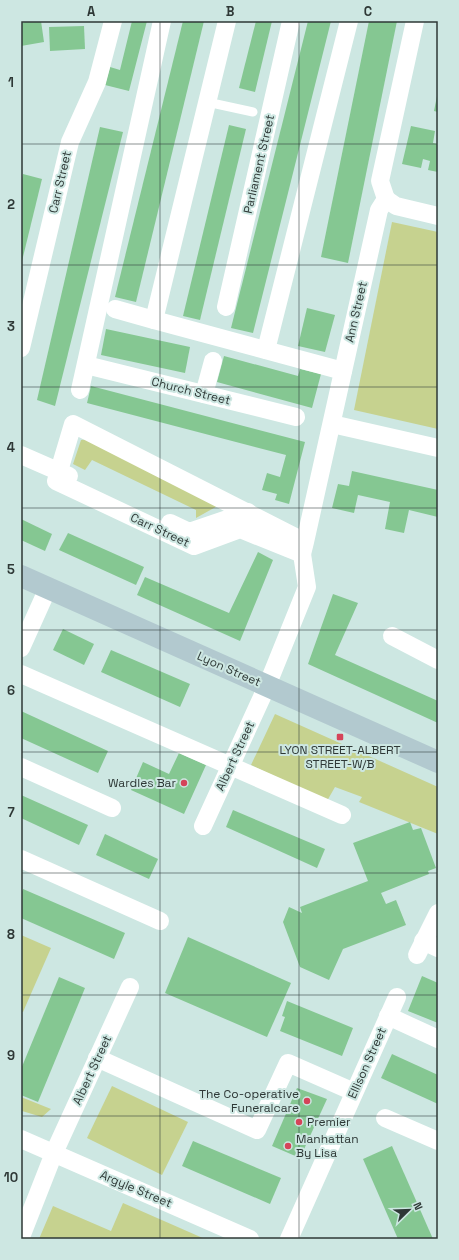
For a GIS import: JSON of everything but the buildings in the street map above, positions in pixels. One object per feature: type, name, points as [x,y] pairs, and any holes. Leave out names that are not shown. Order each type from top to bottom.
[{"type":"main road","name":"Lyon Street","points":[[21,576],[267,686],[433,756]]},
{"type":"street","name":"Carr Street","points":[[21,348],[70,142],[97,82],[113,21]]},
{"type":"street","points":[[80,390],[162,21]]},
{"type":"street","points":[[154,320],[227,21]]},
{"type":"street","name":"Parliament Street","points":[[226,307],[291,21]]},
{"type":"street","points":[[266,350],[349,21]]},
{"type":"street","points":[[415,21],[380,181],[386,199],[396,206],[438,216]]},
{"type":"street","name":"Ann Street","points":[[304,548],[379,210],[386,199]]},
{"type":"street","points":[[115,310],[343,372]]},
{"type":"street","points":[[204,394],[213,360]]},
{"type":"street","name":"Church Street","points":[[86,365],[296,417]]},
{"type":"street","points":[[58,471],[73,424],[248,512],[304,548]]},
{"type":"street","points":[[332,424],[438,448]]},
{"type":"street","points":[[21,455],[189,532],[248,512]]},
{"type":"street","name":"Carr Street","points":[[58,471],[56,481],[194,546],[240,529],[304,548]]},
{"type":"street","name":"Albert Street","points":[[203,826],[267,686],[307,586],[304,548]]},
{"type":"street","points":[[21,648],[48,588]]},
{"type":"street","points":[[392,636],[438,660]]},
{"type":"street","points":[[21,674],[342,815]]},
{"type":"street","points":[[21,767],[112,808]]},
{"type":"street","points":[[21,859],[161,918]]},
{"type":"street","points":[[426,948],[438,913]]},
{"type":"street","name":"Albert Street","points":[[22,1233],[54,1153],[130,987]]},
{"type":"street","name":"Ellison Street","points":[[289,1239],[397,997]]},
{"type":"street","points":[[388,1016],[438,1039]]},
{"type":"street","points":[[97,1058],[257,1130],[288,1063],[354,1092]]},
{"type":"street","points":[[385,1118],[438,1141]]},
{"type":"street","name":"Argyle Street","points":[[21,1139],[250,1239]]},
{"type":"lane","points":[[207,102],[253,112]]},
{"type":"green space","points":[[392,222],[438,232],[438,429],[354,410]]},
{"type":"green space","points":[[88,439],[221,504],[196,518],[196,510],[92,460],[85,470],[73,464],[81,440]]},
{"type":"green space","points":[[275,714],[438,787],[438,834],[359,802],[362,797],[335,787],[327,801],[251,765]]},
{"type":"green space","points":[[21,935],[51,948],[23,1012],[21,1012]]},
{"type":"green space","points":[[112,1086],[188,1122],[162,1175],[87,1138]]},
{"type":"green space","points":[[21,1097],[51,1109],[42,1117],[22,1111]]},
{"type":"green space","points":[[123,1203],[205,1239],[39,1239],[53,1206],[111,1231]]},
{"type":"place","name":"LYON STREET-ALBERT STREET-W/B","points":[[340,737]]},
{"type":"place","name":"Wardles Bar","points":[[184,783]]},
{"type":"place","name":"The Co-operative Funeralcare","points":[[307,1101]]},
{"type":"place","name":"Premier","points":[[299,1122]]},
{"type":"place","name":"Manhattan By Lisa","points":[[288,1146]]}]
